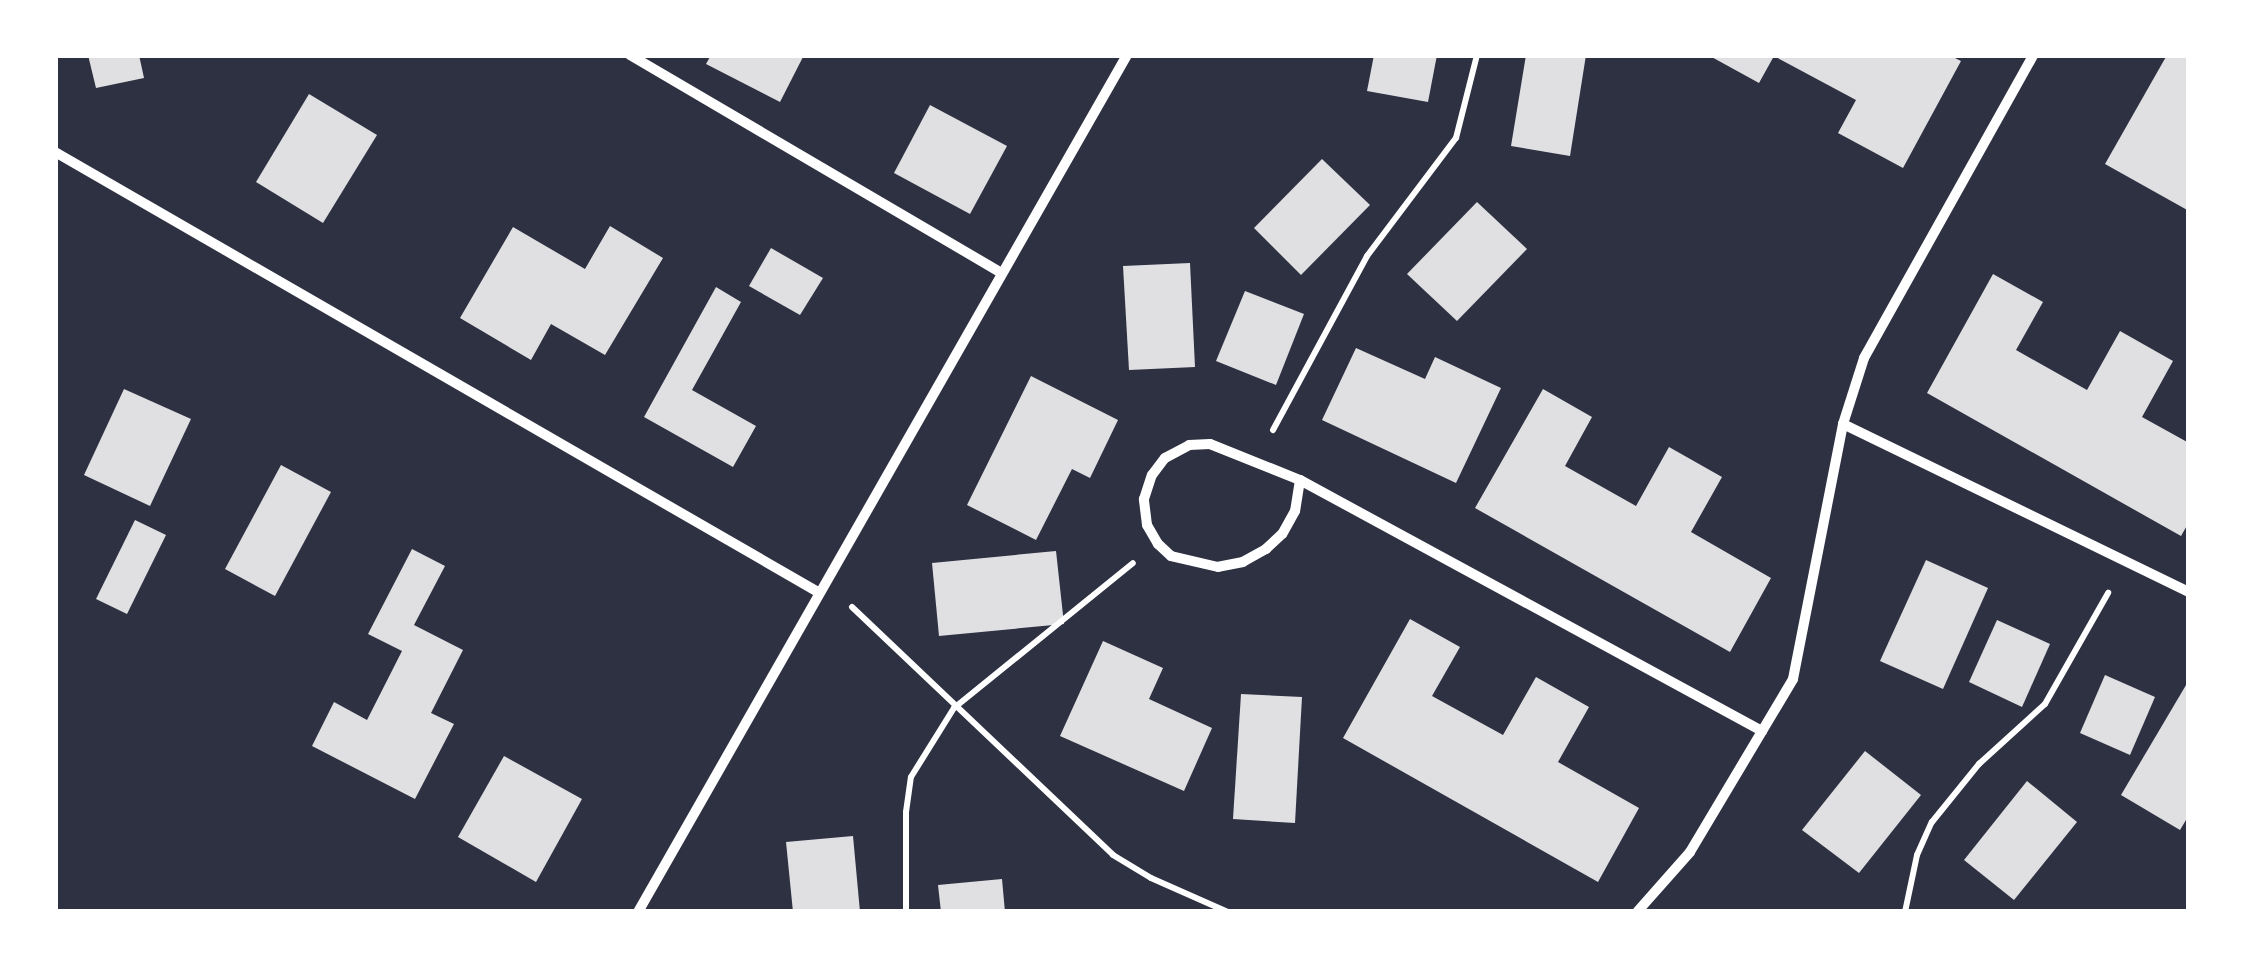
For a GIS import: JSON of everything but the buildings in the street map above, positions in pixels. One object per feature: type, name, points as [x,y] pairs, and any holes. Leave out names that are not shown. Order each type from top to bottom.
[{"type":"street","points":[[630,55],[1001,273]]},
{"type":"street","points":[[638,912],[1127,55]]},
{"type":"street","points":[[1637,912],[1690,852],[1793,679],[1844,424],[1864,358],[2032,55]]},
{"type":"street","points":[[55,152],[818,592]]},
{"type":"street","points":[[1844,424],[2189,592]]},
{"type":"street","points":[[1300,480],[1295,511],[1282,534],[1266,550],[1243,562],[1218,568],[1171,556],[1147,526],[1144,499],[1152,475],[1166,458],[1188,446],[1210,444],[1300,480],[1762,731]]},
{"type":"path","points":[[1256,462],[1367,256],[1456,138],[1477,55]]},
{"type":"path","points":[[906,912],[906,812],[911,778],[954,708],[1158,544]]},
{"type":"path","points":[[1905,912],[1916,854],[1932,822],[1979,764],[2045,704],[2112,586],[2150,570]]},
{"type":"path","points":[[818,592],[862,615],[954,708],[1114,855],[1151,878],[1228,912]]}]
